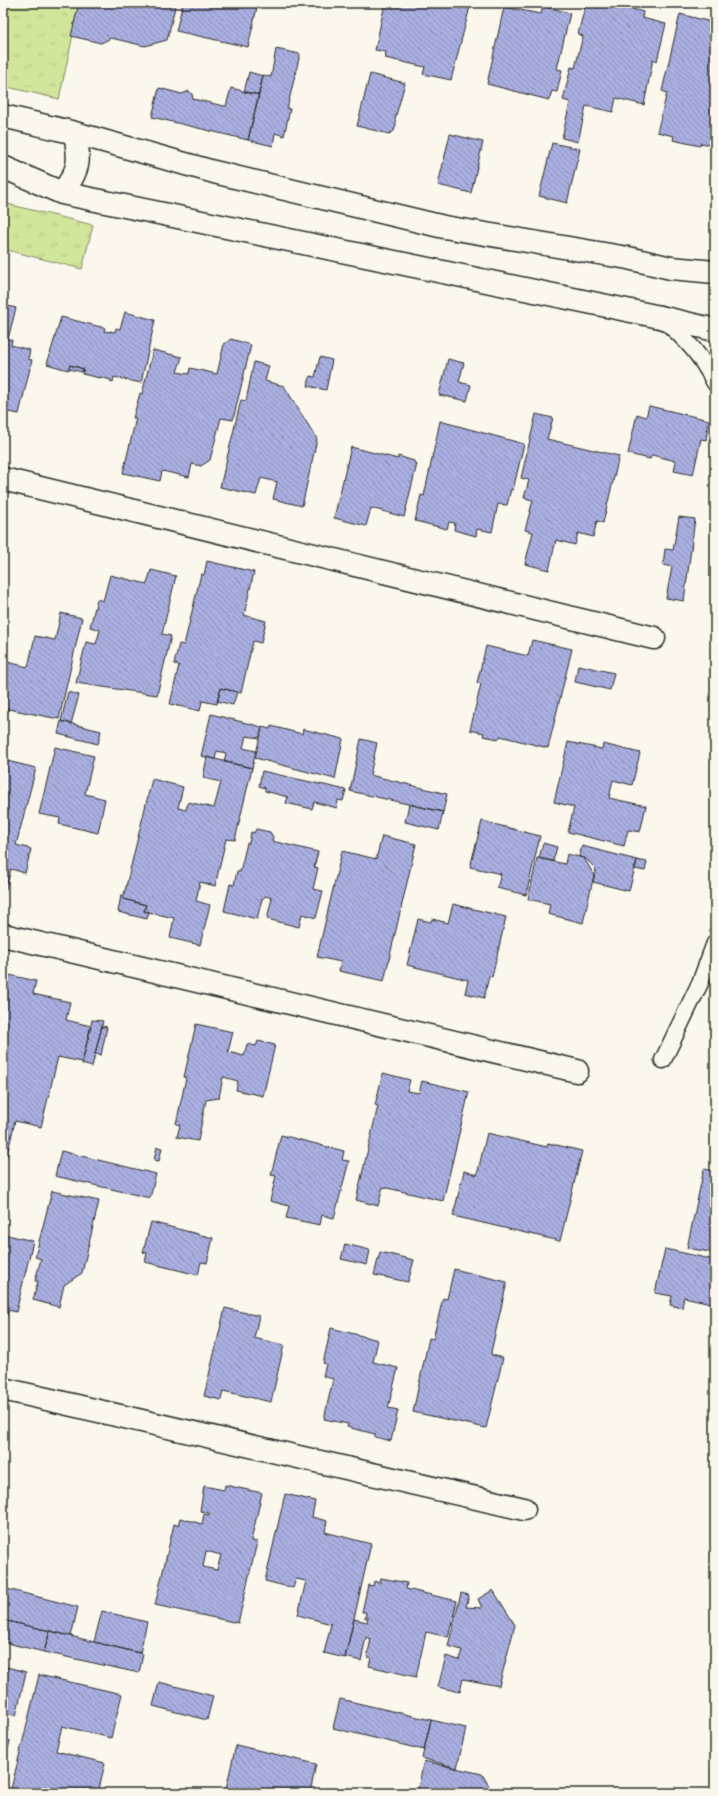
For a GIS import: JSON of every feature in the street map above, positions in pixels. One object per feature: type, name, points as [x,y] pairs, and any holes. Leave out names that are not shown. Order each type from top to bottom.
[{"type":"street","points":[[3,116],[75,133],[214,172],[444,227],[628,258],[671,268],[715,272]]},
{"type":"street","points":[[62,193],[73,178],[79,158],[75,133]]},
{"type":"street","points":[[3,167],[62,193],[660,316],[715,330]]},
{"type":"street","points":[[3,479],[654,638]]},
{"type":"street","points":[[3,935],[577,1072]]},
{"type":"street","points":[[3,1389],[524,1509]]},
{"type":"lane","points":[[660,316],[690,344],[702,359],[715,383]]},
{"type":"lane","points":[[663,1060],[700,983],[715,943]]},
{"type":"green space","points":[[3,3],[80,3],[59,99],[3,86]]},
{"type":"green space","points":[[3,203],[93,225],[82,269],[3,249]]},
{"type":"building","points":[[79,3],[176,3],[167,40],[145,46],[111,38],[101,43],[71,36]]},
{"type":"building","points":[[183,3],[258,3],[248,47],[176,31]]},
{"type":"building","points":[[385,3],[471,3],[451,80],[423,74],[425,67],[385,58],[386,52],[375,50]]},
{"type":"building","points":[[586,3],[627,3],[626,7],[643,12],[642,18],[666,24],[657,61],[653,59],[644,105],[616,98],[613,112],[586,106],[578,142],[562,138],[570,102],[563,100],[571,67],[575,68],[583,36],[578,34]]},
{"type":"building","points":[[543,6],[570,13],[557,69],[562,70],[557,92],[552,91],[549,100],[487,84],[504,7],[541,14]]},
{"type":"building","points":[[680,14],[715,23],[710,43],[715,44],[715,146],[701,143],[700,146],[673,140],[674,136],[657,132],[667,93],[662,91]]},
{"type":"building","points":[[276,49],[300,54],[287,109],[290,109],[284,136],[275,133],[273,146],[248,140],[263,75],[271,77]]},
{"type":"building","points":[[249,72],[263,76],[259,95],[244,92]]},
{"type":"building","points":[[370,74],[405,83],[395,119],[396,125],[394,131],[389,134],[357,126]]},
{"type":"building","points":[[159,88],[182,94],[189,91],[192,94],[193,99],[224,106],[226,106],[231,88],[259,95],[248,140],[152,117]]},
{"type":"building","points":[[450,134],[483,142],[471,193],[438,185]]},
{"type":"building","points":[[552,143],[580,149],[567,203],[539,196]]},
{"type":"building","points":[[3,305],[16,308],[8,339],[12,340],[11,345],[30,350],[28,359],[32,360],[19,414],[3,411]]},
{"type":"building","points":[[125,312],[155,320],[141,383],[114,377],[113,382],[100,377],[82,374],[84,369],[70,365],[68,370],[47,364],[61,317],[105,328],[104,331],[115,332],[116,328],[120,329]]},
{"type":"building","points":[[231,339],[251,345],[233,420],[221,418],[210,460],[201,466],[192,464],[189,477],[162,471],[160,481],[123,473],[136,418],[133,418],[140,393],[142,394],[153,350],[182,357],[177,372],[189,374],[190,368],[217,374],[224,344]]},
{"type":"building","points":[[320,357],[332,360],[326,390],[308,386],[310,376],[315,377]]},
{"type":"building","points":[[448,359],[464,363],[459,382],[471,385],[467,401],[439,395]]},
{"type":"building","points":[[254,362],[269,366],[265,381],[284,386],[317,439],[302,506],[273,499],[277,482],[261,478],[256,495],[220,487],[241,400],[246,401]]},
{"type":"building","points":[[70,365],[83,369],[82,372],[69,369]]},
{"type":"building","points":[[649,406],[709,420],[706,440],[701,439],[693,475],[674,471],[676,461],[652,455],[650,459],[628,454],[637,414],[646,417]]},
{"type":"building","points":[[536,414],[553,418],[547,439],[619,456],[603,523],[597,521],[593,537],[578,533],[575,545],[556,540],[549,570],[525,564],[533,532],[525,530],[533,500],[524,498],[529,480],[521,478]]},
{"type":"building","points":[[440,421],[524,444],[513,490],[511,489],[507,505],[498,504],[492,532],[477,529],[476,536],[454,530],[455,523],[449,522],[447,529],[415,521],[421,495],[424,496]]},
{"type":"building","points":[[351,447],[398,459],[398,456],[414,461],[414,463],[417,464],[404,517],[371,508],[366,526],[334,518]]},
{"type":"building","points":[[679,517],[695,519],[684,601],[666,598],[672,567],[663,565],[665,549],[673,550]]},
{"type":"building","points":[[207,561],[254,572],[244,615],[266,621],[261,643],[253,641],[241,693],[221,688],[217,704],[202,701],[200,711],[170,704],[179,665],[174,664],[179,644],[184,645],[201,574],[204,575]]},
{"type":"building","points":[[151,570],[176,576],[162,634],[171,636],[157,695],[76,683],[86,642],[96,644],[100,630],[90,627],[97,599],[103,601],[110,575],[147,584]]},
{"type":"building","points":[[61,613],[82,618],[59,719],[3,708],[3,661],[28,667],[35,636],[55,640]]},
{"type":"building","points":[[532,640],[572,649],[548,748],[500,736],[499,739],[483,736],[484,733],[470,730],[481,684],[477,683],[486,646],[528,656]]},
{"type":"building","points":[[578,665],[614,673],[610,690],[575,682]]},
{"type":"building","points":[[221,688],[237,692],[233,705],[217,701]]},
{"type":"building","points":[[68,692],[79,695],[71,724],[61,721]]},
{"type":"building","points":[[3,708],[8,709],[3,730]]},
{"type":"building","points":[[211,714],[262,727],[260,738],[246,736],[243,748],[256,751],[252,768],[224,762],[226,753],[217,751],[215,759],[201,756]]},
{"type":"building","points":[[61,721],[101,731],[98,744],[58,734]]},
{"type":"building","points":[[271,726],[302,734],[303,729],[343,739],[335,779],[255,758],[262,727],[270,729]]},
{"type":"building","points":[[361,739],[377,743],[370,775],[447,794],[443,812],[350,791]]},
{"type":"building","points":[[568,742],[602,749],[603,744],[640,753],[632,785],[613,780],[609,798],[646,806],[640,832],[628,830],[624,846],[568,832],[574,807],[554,802]]},
{"type":"building","points":[[55,747],[94,756],[85,794],[105,799],[98,833],[59,824],[60,818],[39,814]]},
{"type":"building","points":[[207,757],[252,768],[235,840],[226,839],[215,886],[200,882],[196,901],[210,905],[200,945],[170,938],[174,918],[144,911],[146,905],[123,899],[152,779],[183,787],[178,808],[186,810],[188,802],[214,808],[221,782],[203,778]]},
{"type":"building","points":[[3,760],[36,768],[16,845],[31,849],[25,873],[11,869],[4,896],[3,896]]},
{"type":"building","points":[[262,771],[346,790],[343,801],[338,800],[337,808],[314,802],[312,809],[286,803],[288,797],[265,791],[265,788],[259,786]]},
{"type":"building","points":[[409,804],[443,812],[439,830],[405,822]]},
{"type":"building","points":[[482,821],[540,836],[526,895],[497,888],[501,874],[470,867]]},
{"type":"building","points":[[256,829],[270,832],[273,837],[272,841],[318,852],[314,867],[318,868],[313,889],[323,891],[316,918],[302,914],[299,927],[267,919],[272,898],[266,896],[262,899],[257,919],[224,911],[230,884],[234,885],[237,871],[240,872],[251,832],[254,833]]},
{"type":"building","points":[[382,836],[416,844],[384,981],[339,971],[341,962],[317,957],[342,851],[376,859]]},
{"type":"building","points":[[543,843],[557,847],[553,861],[539,858]]},
{"type":"building","points":[[582,846],[637,860],[629,891],[593,882],[596,869],[585,858],[579,857]]},
{"type":"building","points":[[567,854],[584,858],[594,875],[583,923],[548,914],[550,904],[528,899],[537,858],[565,864]]},
{"type":"building","points":[[637,860],[647,862],[645,871],[635,869]]},
{"type":"building","points":[[121,895],[123,895],[123,899],[146,905],[144,911],[149,912],[147,919],[118,912]]},
{"type":"building","points":[[453,904],[506,917],[492,977],[489,976],[484,998],[465,993],[468,980],[407,965],[418,919],[431,922],[432,919],[448,923]]},
{"type":"building","points":[[5,974],[36,981],[33,994],[70,1002],[66,1020],[91,1026],[82,1062],[58,1057],[41,1127],[15,1121],[5,1164],[3,1163],[3,984]]},
{"type":"building","points":[[92,1020],[103,1021],[92,1067],[82,1064]]},
{"type":"building","points":[[196,1024],[233,1032],[228,1052],[244,1056],[247,1044],[256,1046],[258,1041],[275,1045],[263,1096],[236,1090],[238,1081],[223,1077],[219,1098],[206,1100],[198,1141],[177,1137],[180,1125],[176,1124],[186,1078],[184,1077]]},
{"type":"building","points":[[102,1026],[107,1027],[101,1055],[95,1054]]},
{"type":"building","points":[[383,1073],[410,1080],[407,1091],[419,1093],[422,1081],[469,1092],[443,1201],[383,1187],[378,1206],[356,1200],[378,1106],[375,1105]]},
{"type":"building","points":[[487,1133],[547,1147],[548,1143],[582,1151],[560,1241],[453,1216],[464,1171],[477,1175]]},
{"type":"building","points":[[281,1135],[344,1151],[342,1160],[349,1161],[334,1218],[322,1215],[320,1225],[286,1218],[289,1206],[270,1201],[276,1176],[271,1175]]},
{"type":"building","points":[[157,1147],[162,1148],[159,1161],[154,1160]]},
{"type":"building","points":[[61,1151],[156,1174],[150,1198],[55,1176]]},
{"type":"building","points":[[704,1169],[715,1171],[715,1253],[687,1248]]},
{"type":"building","points":[[52,1191],[99,1201],[82,1273],[64,1285],[59,1307],[33,1300],[38,1281],[35,1281],[41,1259],[35,1257]]},
{"type":"building","points":[[151,1222],[213,1238],[207,1263],[201,1262],[198,1275],[145,1262],[147,1253],[143,1252]]},
{"type":"building","points":[[3,1234],[33,1241],[16,1312],[8,1310],[3,1331]]},
{"type":"building","points":[[345,1244],[370,1250],[367,1265],[341,1259]]},
{"type":"building","points":[[665,1249],[715,1260],[715,1304],[684,1297],[682,1308],[670,1305],[672,1296],[655,1293]]},
{"type":"building","points":[[380,1252],[414,1260],[408,1282],[374,1275]]},
{"type":"building","points":[[454,1269],[507,1282],[491,1352],[492,1355],[503,1358],[486,1428],[413,1412],[429,1338],[433,1339],[443,1298],[447,1299]]},
{"type":"building","points":[[225,1308],[259,1316],[254,1338],[284,1345],[271,1402],[223,1391],[221,1400],[204,1396]]},
{"type":"building","points":[[331,1328],[378,1340],[373,1362],[398,1368],[388,1408],[398,1410],[391,1441],[375,1437],[375,1434],[347,1427],[348,1424],[324,1419],[333,1379],[323,1376],[326,1364],[323,1363]]},
{"type":"building","points":[[225,1485],[262,1493],[251,1541],[257,1542],[238,1623],[155,1605],[174,1524],[178,1525],[180,1518],[202,1524],[204,1514],[209,1515],[209,1513],[200,1511],[204,1486],[224,1490]],"holes":[[[206,1551],[221,1555],[217,1570],[203,1567]]]},
{"type":"building","points":[[285,1494],[315,1501],[312,1517],[327,1521],[325,1532],[371,1544],[345,1658],[324,1653],[331,1624],[298,1615],[306,1581],[296,1579],[293,1588],[265,1581]]},
{"type":"building","points":[[381,1578],[407,1583],[406,1589],[457,1601],[448,1637],[426,1632],[416,1677],[369,1666],[371,1658],[367,1657],[371,1639],[366,1637],[361,1661],[345,1657],[354,1619],[367,1622],[368,1618],[365,1618],[366,1612],[362,1612],[368,1585],[373,1586],[374,1581],[380,1583]]},
{"type":"building","points":[[3,1588],[78,1607],[71,1636],[3,1620]]},
{"type":"building","points":[[493,1590],[515,1625],[499,1686],[463,1679],[460,1692],[438,1687],[446,1656],[459,1660],[462,1650],[448,1646],[461,1593],[469,1595],[466,1607],[482,1608],[478,1599]]},
{"type":"building","points":[[102,1611],[147,1622],[140,1653],[94,1642]]},
{"type":"building","points":[[3,1620],[50,1631],[44,1652],[3,1642]]},
{"type":"building","points":[[50,1631],[143,1654],[139,1673],[44,1652]]},
{"type":"building","points":[[3,1666],[26,1672],[16,1716],[3,1712]]},
{"type":"building","points":[[39,1675],[122,1694],[111,1738],[62,1726],[56,1751],[105,1763],[98,1793],[10,1793]]},
{"type":"building","points":[[159,1682],[213,1696],[207,1720],[153,1706]]},
{"type":"building","points":[[340,1699],[431,1720],[424,1750],[333,1728]]},
{"type":"building","points":[[431,1720],[466,1728],[457,1768],[422,1758]]},
{"type":"building","points":[[3,1740],[10,1741],[3,1768]]},
{"type":"building","points":[[236,1745],[316,1764],[310,1793],[225,1793]]},
{"type":"building","points":[[424,1761],[482,1774],[493,1793],[417,1793]]}]
